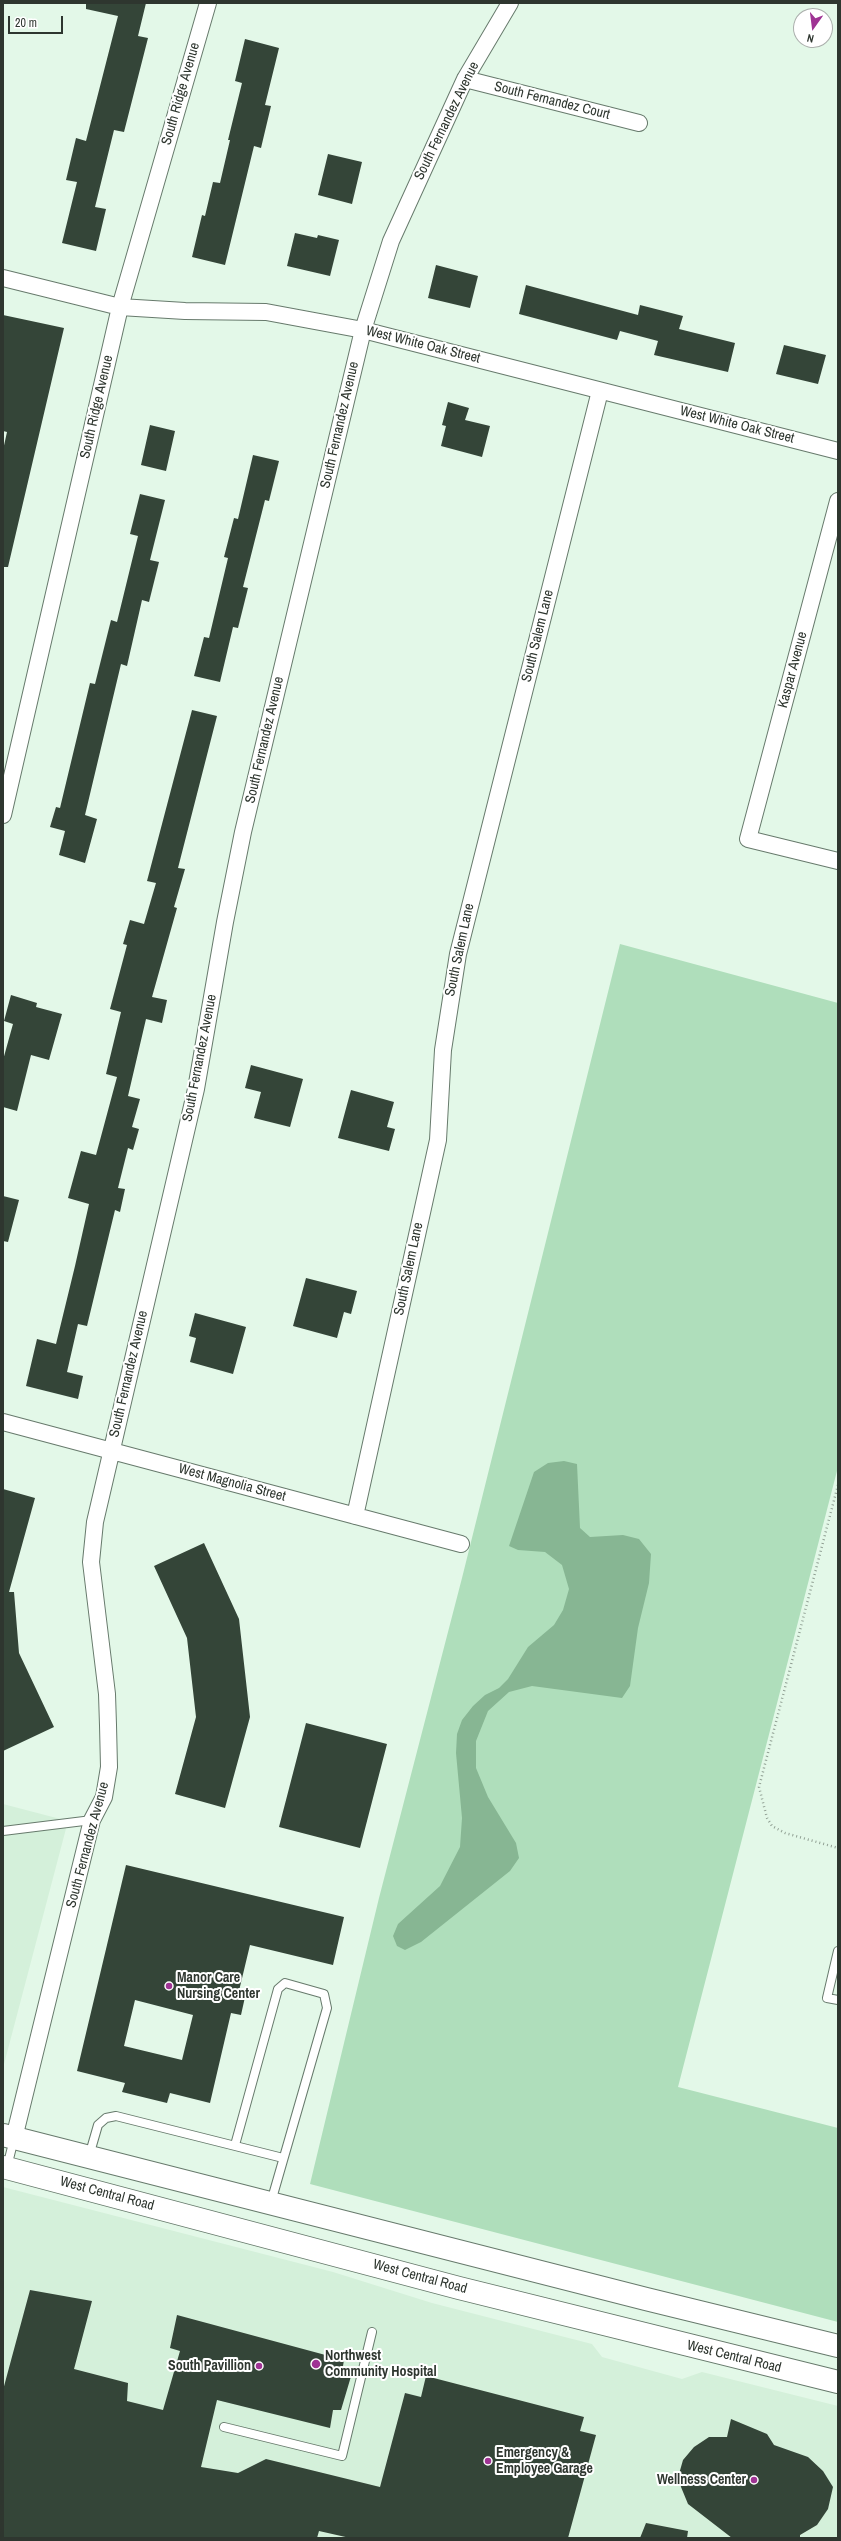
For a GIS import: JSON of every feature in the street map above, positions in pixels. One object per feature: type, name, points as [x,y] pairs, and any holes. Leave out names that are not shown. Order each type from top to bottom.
[{"type":"main road","points":[[9,2136],[646,2300],[838,2346]]},
{"type":"main road","name":"West Central Road","points":[[5,2167],[460,2288],[838,2382]]},
{"type":"street","name":"South Ridge Avenue","points":[[3,815],[120,307],[208,3]]},
{"type":"street","name":"South Fernandez Avenue","points":[[9,2136],[92,1820],[104,1797],[109,1760],[107,1694],[91,1562],[95,1522],[196,1088],[224,922],[243,832],[363,330],[392,241],[465,79],[510,3]]},
{"type":"street","name":"South Fernandez Court","points":[[465,79],[639,122]]},
{"type":"street","name":"West White Oak Street","points":[[3,278],[120,307],[185,312],[266,312],[363,330],[838,451]]},
{"type":"street","name":"South Salem Lane","points":[[355,1516],[438,1140],[443,1050],[458,954],[600,391]]},
{"type":"street","name":"Kaspar Avenue","points":[[838,500],[748,839],[838,861]]},
{"type":"street","name":"West Magnolia Street","points":[[3,1422],[461,1544]]},
{"type":"lane","points":[[3,1831],[92,1820]]},
{"type":"lane","points":[[838,1951],[827,1998],[838,2000]]},
{"type":"lane","points":[[235,2145],[278,1990],[285,1983],[324,1994],[327,2008],[271,2203]]},
{"type":"lane","points":[[89,2157],[98,2125],[106,2118],[116,2116],[284,2158]]},
{"type":"lane","points":[[5,2167],[9,2136]]},
{"type":"lane","points":[[224,2427],[342,2456],[372,2332]]},
{"type":"path","points":[[838,1485],[759,1787],[767,1818],[772,1826],[785,1833],[838,1848]]},
{"type":"shaded area","points":[[620,944],[838,1003],[838,1467],[678,2087],[838,2128],[838,2322],[310,2184],[379,1898],[462,1578]]},
{"type":"shaded area","points":[[564,1461],[577,1464],[580,1528],[590,1537],[623,1535],[639,1539],[651,1554],[649,1583],[638,1628],[630,1686],[622,1698],[532,1686],[509,1692],[488,1711],[476,1741],[476,1768],[488,1797],[516,1843],[519,1858],[510,1871],[421,1942],[405,1950],[397,1946],[393,1936],[398,1924],[440,1886],[460,1847],[462,1818],[456,1753],[457,1734],[462,1720],[473,1706],[485,1695],[499,1688],[508,1679],[528,1647],[554,1625],[563,1610],[569,1589],[562,1565],[545,1552],[518,1550],[509,1546],[534,1472],[548,1463]]},
{"type":"shaded area","points":[[3,1804],[68,1821],[3,2068]]},
{"type":"shaded area","name":"Northwest Community Hospital","points":[[3,2187],[333,2272],[432,2303],[592,2344],[602,2357],[682,2379],[702,2372],[838,2406],[838,2538],[3,2538]]},
{"type":"building","points":[[86,3],[146,3],[138,36],[148,38],[124,132],[114,130],[95,207],[106,209],[96,251],[62,243],[77,182],[66,180],[76,138],[86,141],[118,16],[86,9]]},
{"type":"building","points":[[245,39],[279,48],[265,105],[271,106],[261,148],[254,146],[225,265],[192,257],[202,215],[205,216],[213,182],[220,183],[230,140],[228,140],[242,83],[235,81]]},
{"type":"building","points":[[328,154],[362,162],[352,204],[318,195]]},
{"type":"building","points":[[295,233],[317,238],[318,235],[339,240],[330,276],[287,266]]},
{"type":"building","points":[[436,265],[478,276],[470,308],[428,298]]},
{"type":"building","points":[[526,285],[638,315],[640,305],[683,316],[679,329],[735,343],[728,372],[654,355],[658,341],[620,331],[617,340],[519,314]]},
{"type":"building","points":[[3,315],[64,328],[8,567],[3,567],[3,450],[7,432],[3,431]]},
{"type":"building","points":[[784,345],[826,355],[818,384],[776,374]]},
{"type":"building","points":[[448,402],[469,408],[465,420],[490,426],[482,457],[441,446],[446,426],[442,425]]},
{"type":"building","points":[[150,425],[175,431],[166,471],[141,465]]},
{"type":"building","points":[[253,455],[279,461],[269,501],[265,500],[243,587],[248,588],[238,628],[233,627],[220,682],[194,676],[204,637],[209,638],[228,558],[224,557],[234,518],[238,519]]},
{"type":"building","points":[[140,494],[165,500],[150,560],[159,562],[149,602],[142,600],[127,666],[121,664],[85,815],[97,819],[85,863],[59,855],[65,831],[50,827],[56,807],[60,808],[90,683],[95,684],[111,620],[117,622],[138,536],[130,534]]},
{"type":"building","points":[[192,710],[217,716],[178,868],[185,869],[174,907],[177,908],[152,997],[167,1000],[162,1023],[146,1019],[128,1096],[140,1099],[132,1127],[139,1129],[133,1150],[128,1148],[118,1188],[125,1189],[120,1212],[115,1210],[87,1326],[78,1324],[67,1372],[83,1376],[78,1399],[26,1386],[37,1339],[56,1344],[89,1204],[68,1198],[81,1151],[96,1155],[117,1077],[106,1074],[121,1012],[110,1009],[127,945],[123,944],[130,920],[144,924],[156,883],[147,881]]},
{"type":"building","points":[[11,995],[37,1003],[36,1007],[62,1014],[49,1060],[31,1055],[17,1111],[3,1107],[3,1060],[13,1024],[4,1021]]},
{"type":"building","points":[[251,1065],[303,1079],[290,1127],[254,1118],[261,1092],[245,1088]]},
{"type":"building","points":[[351,1090],[394,1102],[387,1127],[395,1129],[389,1151],[338,1138]]},
{"type":"building","points":[[3,1196],[19,1200],[8,1242],[3,1241]]},
{"type":"building","points":[[306,1278],[357,1291],[351,1314],[344,1312],[337,1338],[293,1326]]},
{"type":"building","points":[[195,1313],[246,1327],[233,1374],[190,1362],[196,1338],[189,1336]]},
{"type":"building","points":[[3,1489],[35,1498],[9,1592],[14,1592],[19,1653],[54,1727],[3,1751]]},
{"type":"building","points":[[204,1543],[239,1619],[250,1717],[225,1808],[175,1794],[196,1717],[187,1638],[154,1566]]},
{"type":"building","points":[[306,1723],[387,1744],[360,1848],[279,1827]]},
{"type":"building","name":"Manor Care Nursing Center","points":[[126,1865],[344,1917],[333,1965],[250,1945],[238,1995],[245,1997],[241,2015],[231,2013],[210,2103],[170,2093],[167,2103],[122,2092],[125,2083],[77,2071]],"holes":[[[135,2000],[193,2015],[182,2060],[124,2046]]]},
{"type":"building","points":[[30,2290],[92,2301],[74,2369],[128,2383],[127,2401],[163,2410],[180,2351],[170,2348],[177,2315],[344,2360],[342,2372],[352,2373],[341,2410],[333,2410],[330,2428],[217,2400],[201,2467],[238,2473],[266,2459],[380,2487],[405,2393],[421,2397],[426,2376],[584,2417],[580,2431],[596,2435],[568,2538],[350,2538],[319,2531],[317,2538],[3,2538],[3,2390]]},
{"type":"building","name":"Wellness Center","points":[[731,2419],[767,2434],[774,2445],[808,2457],[823,2471],[833,2487],[828,2509],[817,2525],[800,2535],[800,2538],[732,2538],[688,2504],[681,2487],[679,2474],[683,2460],[694,2447],[709,2437],[727,2437]]},
{"type":"building","points":[[646,2523],[688,2531],[687,2538],[640,2538]]},
{"type":"place","name":"Manor Care Nursing Center","points":[[169,1986]]},
{"type":"place","name":"Northwest Community Hospital","points":[[316,2364]]},
{"type":"place","name":"South Pavillion","points":[[259,2366]]},
{"type":"place","name":"Emergency & Employee Garage","points":[[488,2461]]},
{"type":"place","name":"Wellness Center","points":[[754,2480]]}]
